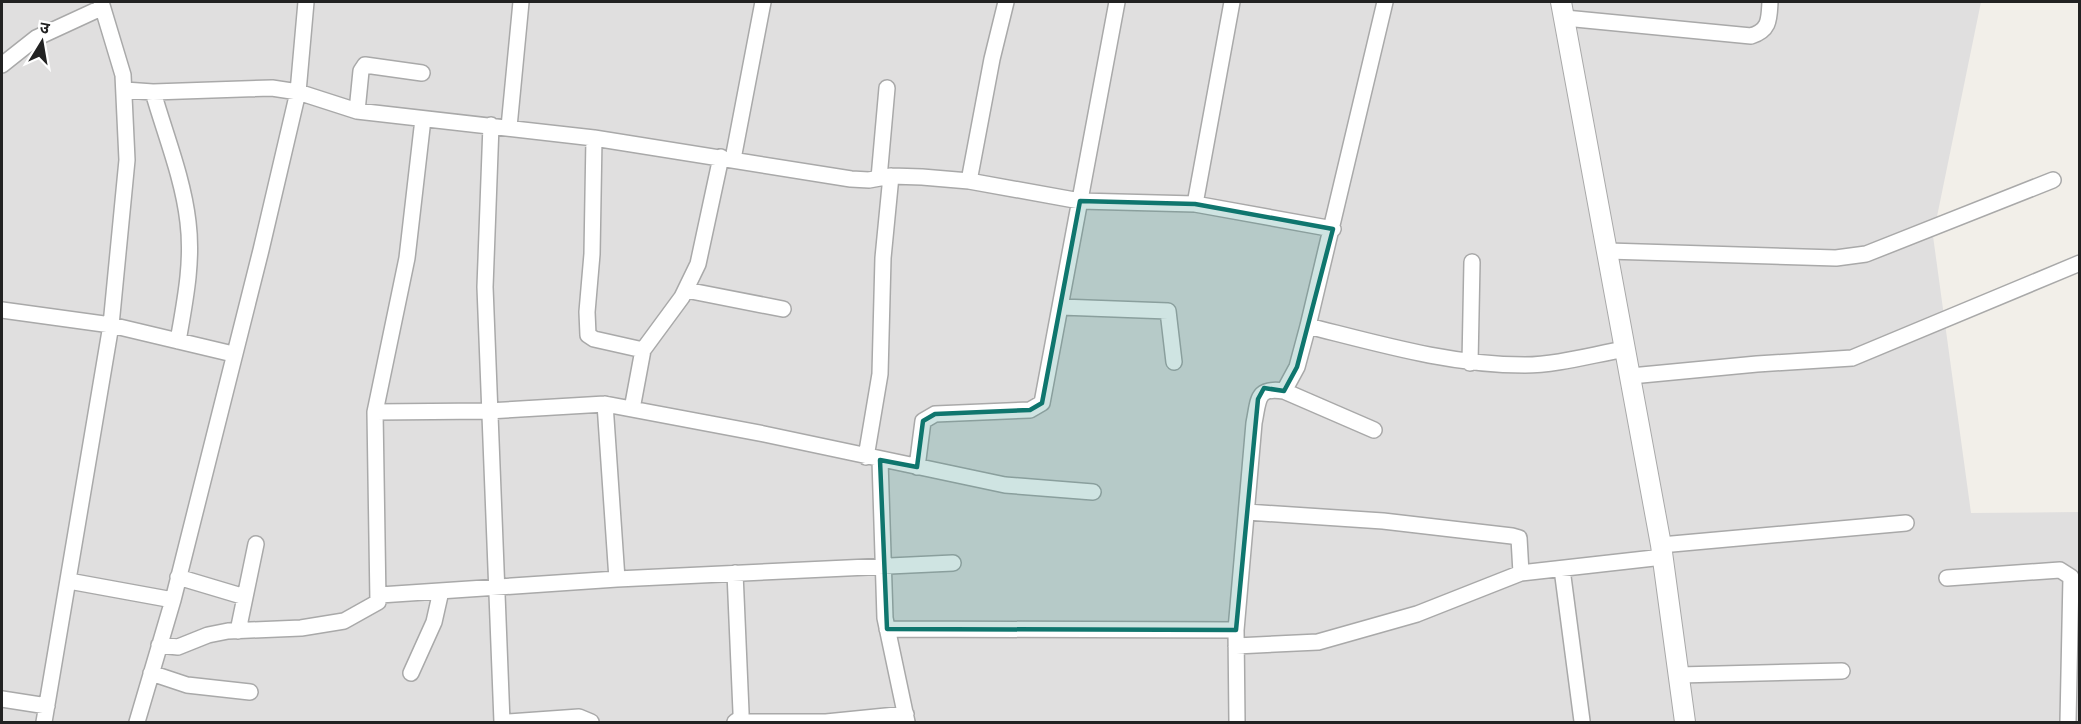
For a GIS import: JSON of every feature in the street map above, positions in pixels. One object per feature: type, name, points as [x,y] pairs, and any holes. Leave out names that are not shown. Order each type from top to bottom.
[{"type":"street","points":[[137,723],[172,600],[261,250],[298,92],[306,2]]},
{"type":"street","points":[[509,127],[521,2]]},
{"type":"street","points":[[632,409],[643,350],[663,326],[686,290],[698,264],[727,158],[764,2]]},
{"type":"street","points":[[969,181],[1006,2]]},
{"type":"street","points":[[917,467],[923,421],[928,417],[935,414],[1037,408],[1045,395],[1090,139],[1118,2]]},
{"type":"street","points":[[1196,204],[1232,2]]},
{"type":"street","points":[[1284,391],[1297,368],[1308,326],[1333,229],[1385,2]]},
{"type":"street","points":[[1685,723],[1662,551],[1563,10],[1751,36],[1760,34],[1768,24],[1770,2]]},
{"type":"street","points":[[2,65],[36,38],[101,5],[120,59],[125,90],[127,160],[111,325],[44,723]]},
{"type":"street","points":[[357,111],[361,71],[365,65],[422,73]]},
{"type":"street","points":[[125,90],[153,92],[272,88],[298,92],[357,111],[594,138],[727,158],[788,171],[850,179],[885,177],[969,181],[1080,201],[1196,204],[1333,229]]},
{"type":"street","points":[[735,573],[741,712],[736,722],[826,722],[907,718],[887,628],[885,565],[873,458],[880,374],[887,88]]},
{"type":"street","points":[[153,92],[182,189],[188,220],[188,285],[178,341]]},
{"type":"street","points":[[159,645],[178,647],[208,635],[301,628],[344,621],[371,608],[378,602],[380,595],[375,412],[406,258],[423,119]]},
{"type":"street","points":[[491,125],[485,286],[488,411],[502,723]]},
{"type":"street","points":[[594,138],[588,335],[594,339],[643,350]]},
{"type":"street","points":[[1608,251],[1836,258],[1866,254],[2053,180]]},
{"type":"street","points":[[1470,363],[1472,262]]},
{"type":"street","points":[[1631,376],[1757,363],[1852,358],[2079,264]]},
{"type":"street","points":[[686,290],[783,309]]},
{"type":"street","points":[[1061,307],[1168,311],[1174,362]]},
{"type":"street","points":[[2,310],[111,325],[233,354]]},
{"type":"street","points":[[1308,326],[1411,352],[1470,363],[1528,365],[1626,349]]},
{"type":"street","points":[[1237,723],[1236,630],[1258,399],[1262,392],[1268,389],[1284,391],[1374,430]]},
{"type":"street","points":[[375,412],[488,411],[605,404],[1005,485],[1093,492]]},
{"type":"street","points":[[605,404],[617,579]]},
{"type":"street","points":[[1247,512],[1383,521],[1512,536],[1519,538],[1521,544],[1521,573]]},
{"type":"street","points":[[1236,646],[1318,642],[1417,614],[1521,573],[1562,569],[1662,551],[1906,523]]},
{"type":"street","points":[[238,631],[256,544]]},
{"type":"street","points":[[380,595],[617,579],[953,563]]},
{"type":"street","points":[[1562,569],[1582,721]]},
{"type":"street","points":[[1947,578],[2060,570],[2071,577],[2075,623],[2068,723]]},
{"type":"street","points":[[178,577],[245,597]]},
{"type":"street","points":[[69,581],[172,600]]},
{"type":"street","points":[[411,673],[434,622],[441,591]]},
{"type":"street","points":[[887,628],[1236,630]]},
{"type":"street","points":[[1679,675],[1842,671]]},
{"type":"street","points":[[151,673],[195,686],[250,692]]},
{"type":"street","points":[[2,699],[47,706]]},
{"type":"street","points":[[508,723],[579,717],[591,723]]},
{"type":"highlighted area","points":[[1080,201],[1195,204],[1333,229],[1297,367],[1284,391],[1264,388],[1258,399],[1236,630],[887,629],[880,460],[917,467],[923,421],[935,414],[1030,410],[1042,403]]},
{"type":"shaded area","points":[[2,2],[1981,2],[1933,236],[1971,513],[2079,512],[2079,722],[2,722]]}]
